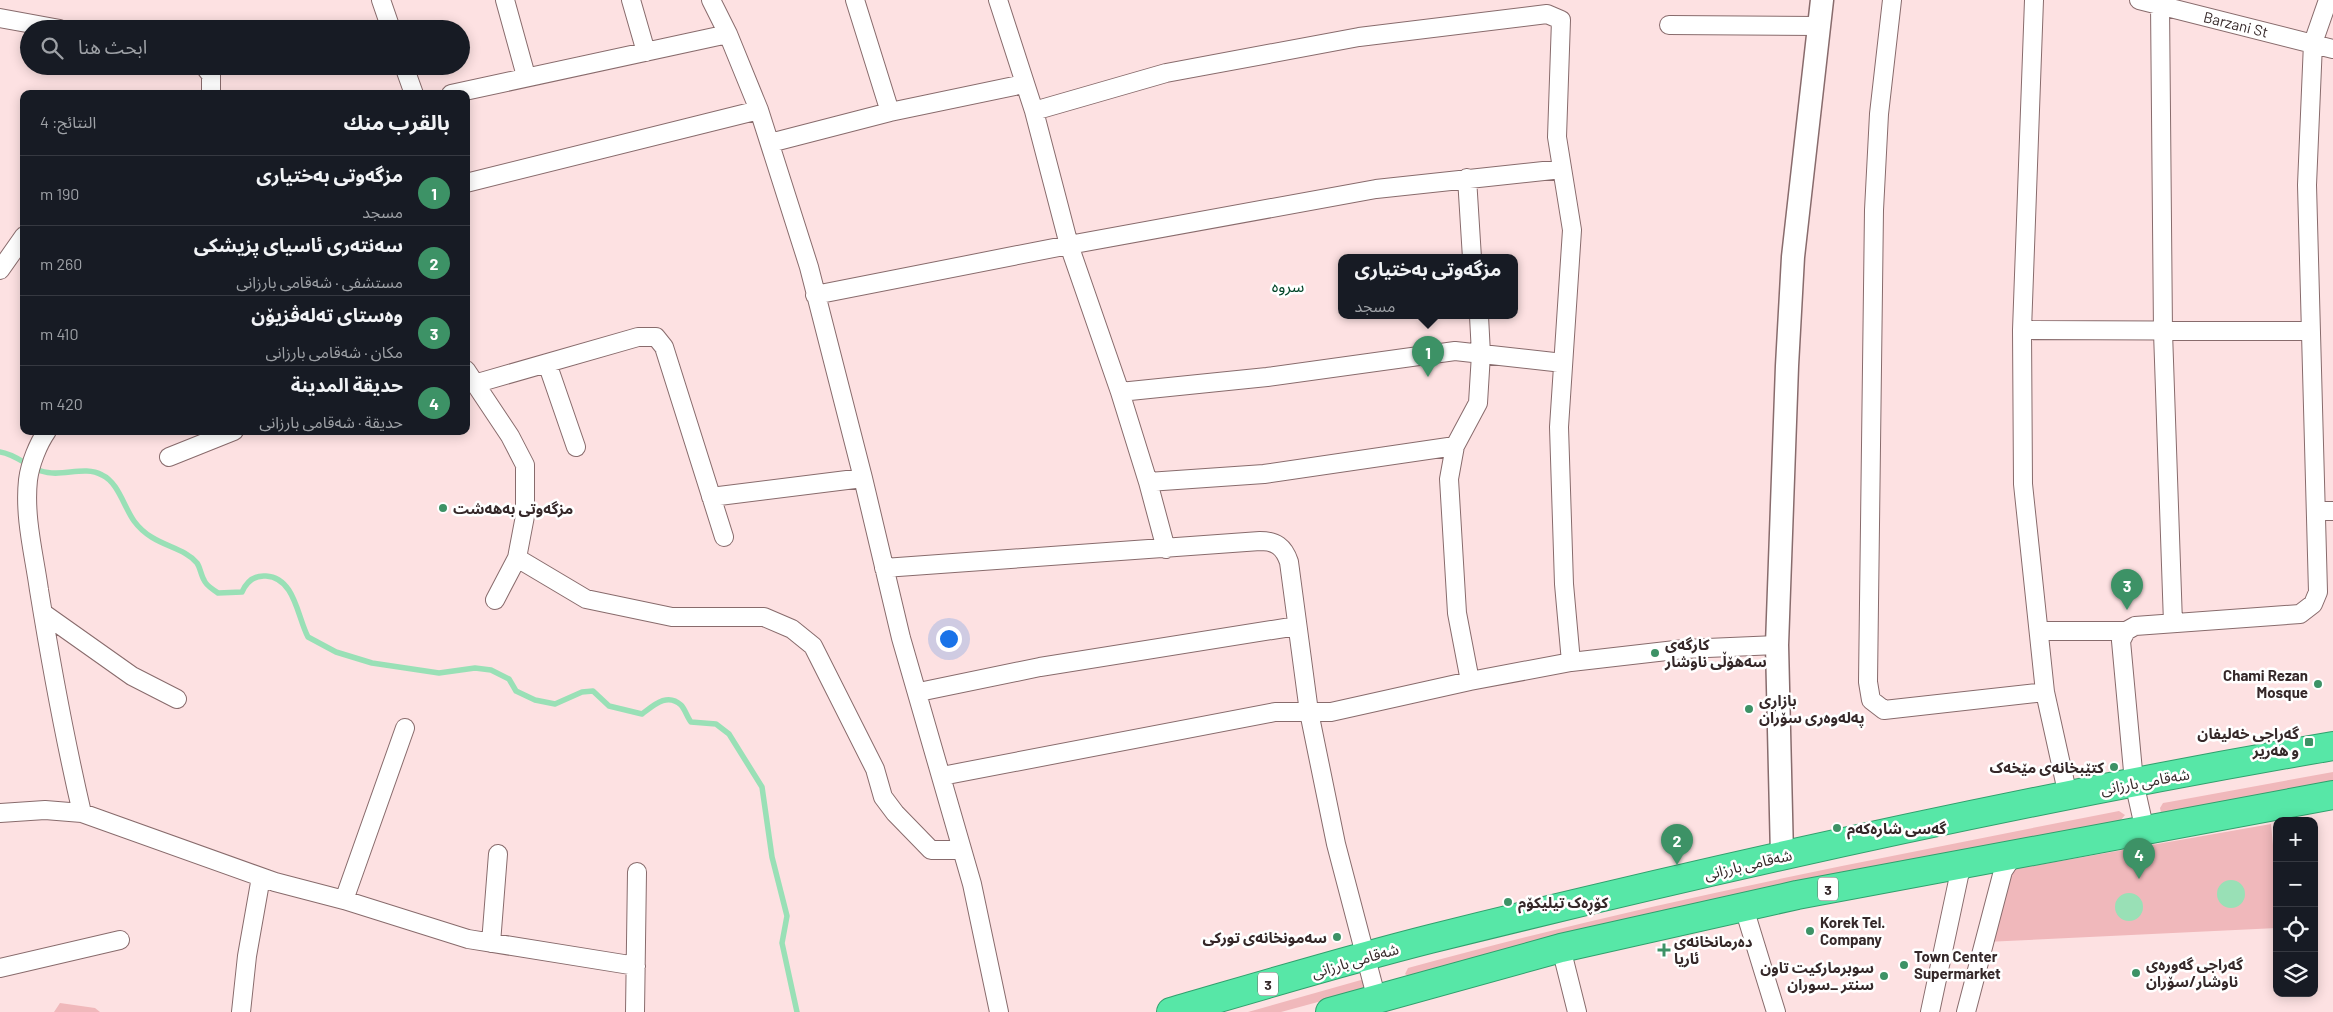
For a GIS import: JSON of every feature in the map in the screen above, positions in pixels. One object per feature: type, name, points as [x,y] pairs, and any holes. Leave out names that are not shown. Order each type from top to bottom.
[{"type":"highway","name":"شەقامی بارزانی","points":[[1170,1012],[1366,956],[1782,856],[2134,782],[2333,746]]},
{"type":"highway","name":"3","points":[[1330,1012],[1561,948],[1797,895],[1965,862],[2145,831],[2333,795]]},
{"type":"street","points":[[382,0],[388,20]]},
{"type":"street","points":[[505,0],[526,76]]},
{"type":"street","points":[[631,0],[646,52]]},
{"type":"street","points":[[711,0],[728,34],[759,110],[809,268],[863,478],[901,638],[962,850],[999,1012]]},
{"type":"street","points":[[855,0],[890,112]]},
{"type":"street","points":[[998,0],[1034,112],[1069,244],[1120,392],[1148,482],[1166,549]]},
{"type":"street","points":[[1782,856],[1777,645],[1793,257],[1822,0]]},
{"type":"street","points":[[1892,0],[1879,114],[1874,210],[1868,682],[1872,700],[1884,710],[2045,692]]},
{"type":"street","points":[[2034,0],[2022,330],[2023,484],[2045,692],[2068,796]]},
{"type":"street","points":[[2040,631],[2126,631],[2135,626],[2300,614],[2313,604],[2318,592],[2325,511],[2311,331],[2307,185],[2313,43],[2328,0]]},
{"type":"street","points":[[2149,2],[2173,623]]},
{"type":"street","name":"Barzani St","points":[[2149,2],[2333,49]]},
{"type":"street","points":[[1034,112],[1166,73],[1359,37],[1547,14],[1561,20],[1557,137],[1572,230],[1559,427],[1564,584],[1571,662]]},
{"type":"street","points":[[0,18],[20,22]]},
{"type":"street","points":[[1668,25],[1820,26]]},
{"type":"street","points":[[468,90],[728,34]]},
{"type":"street","points":[[211,75],[211,90]]},
{"type":"street","points":[[407,75],[413,90]]},
{"type":"street","points":[[770,143],[890,112],[1024,84]]},
{"type":"street","points":[[470,182],[759,110]]},
{"type":"street","points":[[815,295],[1069,244],[1376,189],[1562,169]]},
{"type":"street","points":[[1468,178],[1472,254]]},
{"type":"street","points":[[0,270],[20,242]]},
{"type":"street","points":[[1470,681],[1457,613],[1449,479],[1456,446],[1478,403],[1481,354],[1479,319]]},
{"type":"street","points":[[2022,330],[2163,332],[2311,331]]},
{"type":"street","points":[[495,600],[517,558],[526,516],[525,465],[510,436],[470,377],[546,363],[638,337],[656,337],[664,347],[724,537]]},
{"type":"street","points":[[1120,392],[1267,377],[1456,351],[1563,363]]},
{"type":"street","points":[[546,363],[576,447]]},
{"type":"street","points":[[168,457],[224,435]]},
{"type":"street","points":[[44,436],[28,478],[28,514],[43,613],[72,772],[82,814]]},
{"type":"street","points":[[1148,482],[1264,474],[1456,446]]},
{"type":"street","points":[[711,497],[863,478]]},
{"type":"street","points":[[884,568],[1260,541],[1270,541],[1279,545],[1286,552],[1289,562],[1309,712],[1336,844],[1377,1000]]},
{"type":"street","points":[[517,558],[586,599],[672,617],[764,617],[792,629],[813,646],[875,769],[883,797],[895,813],[931,850],[962,850]]},
{"type":"street","points":[[43,613],[132,676],[177,699]]},
{"type":"street","points":[[918,692],[1040,667],[1297,626]]},
{"type":"street","points":[[2126,631],[2121,641],[2134,782],[2145,831]]},
{"type":"street","points":[[942,776],[1275,712],[1331,712],[1470,681],[1571,662],[1684,649],[1777,645]]},
{"type":"street","points":[[344,900],[405,728]]},
{"type":"street","points":[[0,813],[45,810],[82,814],[261,877],[344,900],[468,939],[636,966]]},
{"type":"street","points":[[1966,1012],[2003,871],[2015,853]]},
{"type":"street","points":[[491,943],[498,854]]},
{"type":"street","points":[[1930,1012],[1959,876],[1965,862]]},
{"type":"street","points":[[635,1012],[637,872]]},
{"type":"street","points":[[241,1012],[247,956],[261,877]]},
{"type":"street","points":[[1744,908],[1776,1012]]},
{"type":"street","points":[[0,968],[120,940]]},
{"type":"street","points":[[1561,948],[1577,1012]]},
{"type":"shaded area","points":[[2333,772],[2333,784],[2161,813],[2160,808],[2163,803]]},
{"type":"shaded area","points":[[2119,811],[2125,815],[2120,821],[1411,978],[1405,974],[1408,968],[1673,902],[1851,864]]},
{"type":"shaded area","points":[[2271,824],[2273,845],[2273,928],[1985,942],[2003,871]]},
{"type":"shaded area","points":[[2231,880],[2241,884],[2245,894],[2241,904],[2231,908],[2221,904],[2217,894],[2221,884]]},
{"type":"shaded area","points":[[2129,893],[2139,897],[2143,907],[2139,917],[2129,921],[2119,917],[2115,907],[2119,897]]},
{"type":"shaded area","points":[[1361,980],[1368,982],[1366,989],[1281,1012],[1248,1012]]},
{"type":"shaded area","points":[[60,1003],[95,1008],[100,1012],[54,1012]]},
{"type":"waterway","points":[[0,452],[11,455],[41,471],[49,473],[88,471],[108,478],[117,489],[130,515],[142,530],[158,541],[191,557],[197,563],[206,584],[218,593],[242,592],[246,585],[254,578],[266,576],[276,578],[283,583],[294,599],[308,637],[336,652],[372,663],[439,673],[475,668],[491,670],[509,679],[516,691],[535,700],[555,704],[582,692],[593,691],[609,706],[642,714],[655,704],[671,700],[681,705],[691,722],[716,724],[729,734],[762,787],[772,857],[787,916],[782,943],[797,1012]]},
{"type":"place","name":"مزگەوتی بەختیاری","points":[[1428,377]]},
{"type":"place","name":"مزگەوتی بەهەشت","points":[[443,508]]},
{"type":"place","name":"وەستای تەلەڤزیۆن","points":[[2127,610]]},
{"type":"place","name":"کارگەی سەهۆڵی ناوشار","points":[[1655,653]]},
{"type":"place","name":"Chami Rezan Mosque","points":[[2318,684]]},
{"type":"place","name":"بازاڕی پەلەوەری سۆران","points":[[1749,709]]},
{"type":"place","name":"گەراجی خەلیفان و هەریر","points":[[2309,742]]},
{"type":"place","name":"کتێبخانەی مێخەک","points":[[2114,767]]},
{"type":"place","name":"گەسی شارەکەم","points":[[1837,828]]},
{"type":"place","name":"سەنتەری ئاسیای پزیشکی","points":[[1677,865]]},
{"type":"place","name":"حديقة المدينة","points":[[2139,879]]},
{"type":"place","name":"کۆڕەک تیلیکۆم","points":[[1508,902]]},
{"type":"place","name":"Korek Tel. Company","points":[[1810,931]]},
{"type":"place","name":"سەمونخانەی تورکی","points":[[1337,937]]},
{"type":"place","name":"دەرمانخانەی ئاریا","points":[[1664,950]]},
{"type":"place","name":"Town Center Supermarket","points":[[1904,965]]},
{"type":"place","name":"گەراجی گەورەی ناوشار/سۆران","points":[[2136,973]]},
{"type":"place","name":"سوبرماركيت تاون سنتر _سوران","points":[[1884,976]]},
{"type":"district","name":"سروە","points":[[1288,285]]}]
